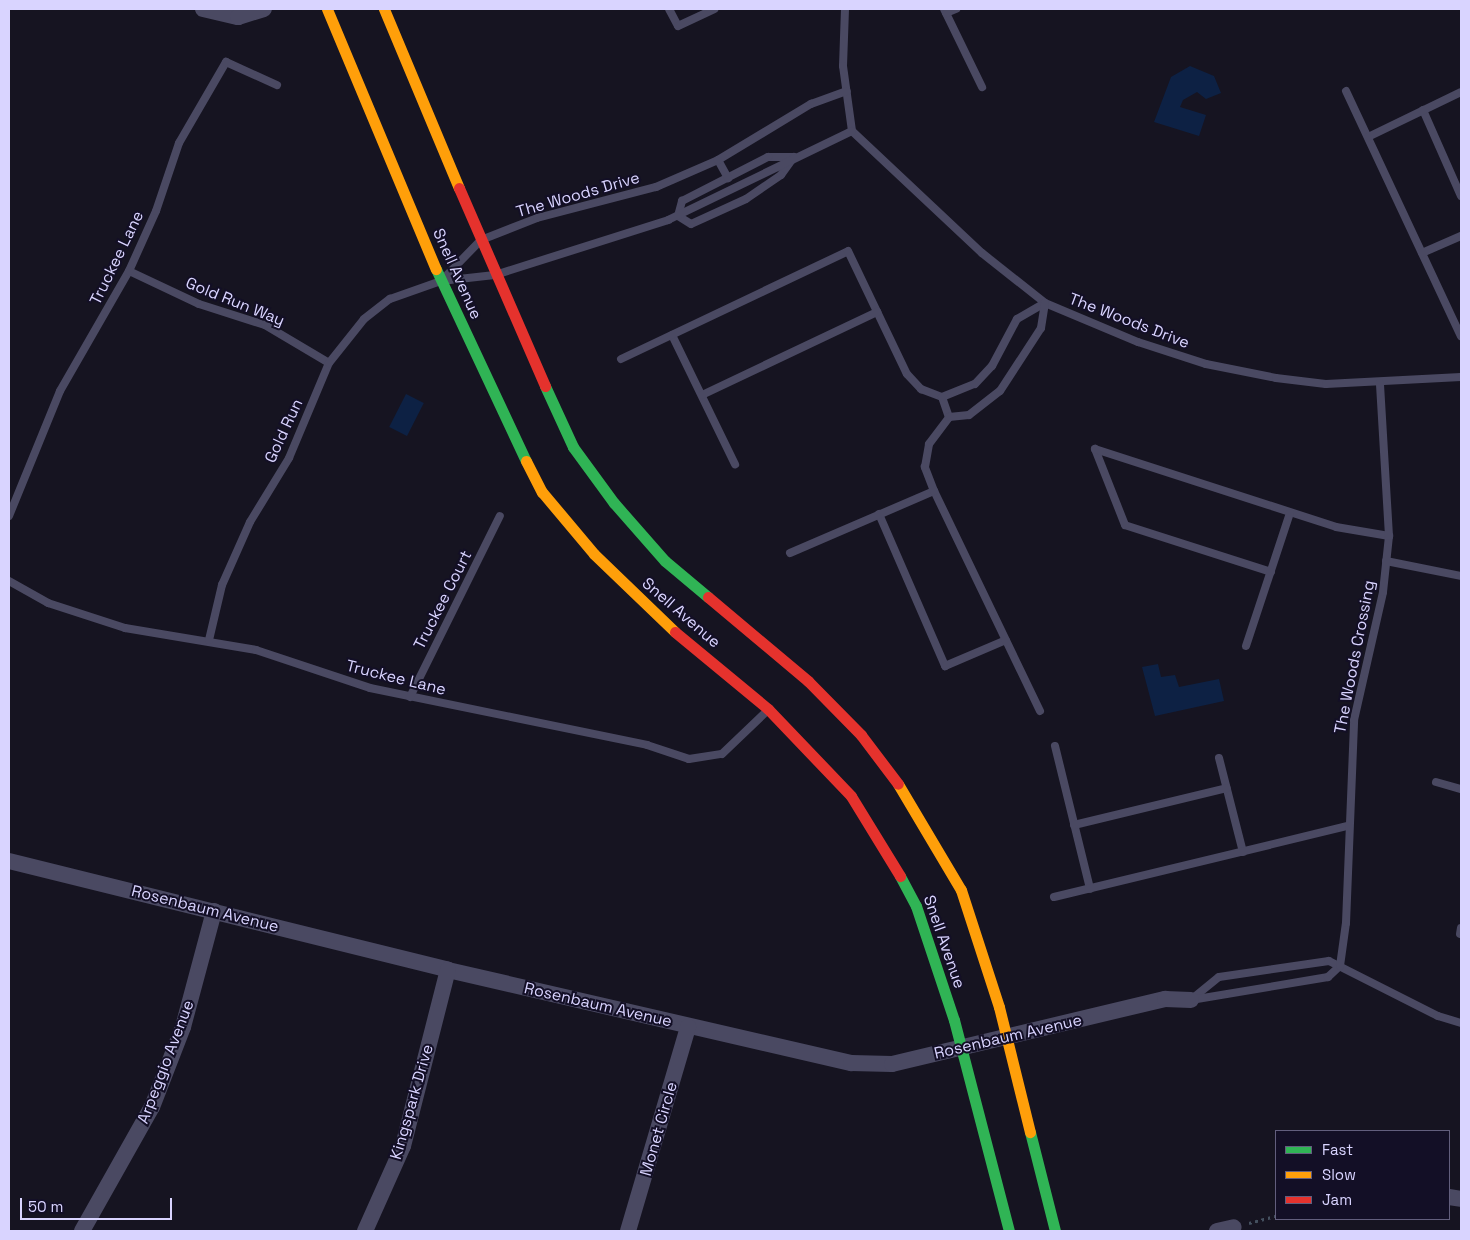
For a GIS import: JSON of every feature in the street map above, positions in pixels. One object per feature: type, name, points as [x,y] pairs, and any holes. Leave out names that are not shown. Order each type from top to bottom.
[{"type":"main road","name":"Snell Avenue","points":[[327,9],[441,281],[506,423],[542,492],[594,554],[652,612],[768,709],[851,796],[905,884],[916,906],[962,1048],[1009,1231]]},
{"type":"main road","name":"Snell Avenue","points":[[384,9],[495,275],[573,446],[614,504],[665,561],[808,681],[861,735],[907,795],[962,890],[1007,1038],[1055,1231]]},
{"type":"street","points":[[203,9],[238,17],[264,9]]},
{"type":"street","name":"Rosenbaum Avenue","points":[[9,862],[448,970],[688,1027],[851,1063],[892,1064],[1165,999],[1191,1000]]},
{"type":"street","name":"Arpeggio Avenue","points":[[82,1231],[152,1107],[183,1027],[214,911]]},
{"type":"street","name":"Kingspark Drive","points":[[365,1231],[403,1146],[448,970]]},
{"type":"street","name":"Monet Circle","points":[[628,1231],[688,1027]]},
{"type":"street","points":[[1217,1231],[1234,1227]]},
{"type":"lane","points":[[669,9],[678,26],[714,9]]},
{"type":"lane","points":[[441,281],[495,275],[678,216],[852,130],[843,66],[845,9]]},
{"type":"lane","points":[[956,9],[945,11],[982,87]]},
{"type":"lane","name":"Truckee Lane","points":[[9,516],[60,391],[129,271],[156,211],[179,143],[226,62],[277,85]]},
{"type":"lane","name":"The Woods Drive","points":[[441,281],[481,240],[537,218],[656,187],[718,160],[811,104],[847,91]]},
{"type":"lane","points":[[1346,91],[1461,336]]},
{"type":"lane","points":[[1368,137],[1461,92]]},
{"type":"lane","points":[[1423,110],[1461,196]]},
{"type":"lane","name":"The Woods Drive","points":[[852,130],[982,253],[1046,304],[1138,342],[1206,364],[1326,384],[1380,383],[1461,377]]},
{"type":"lane","points":[[678,216],[682,201],[768,157],[794,157]]},
{"type":"lane","points":[[678,216],[691,224],[746,199],[781,175],[794,157]]},
{"type":"lane","points":[[718,160],[728,178]]},
{"type":"lane","points":[[1422,253],[1461,236]]},
{"type":"lane","points":[[621,359],[848,251],[907,374],[921,388],[942,397],[975,384],[992,366],[1016,319],[1046,304]]},
{"type":"lane","name":"Gold Run Way","points":[[129,271],[199,304],[266,325],[329,363]]},
{"type":"lane","name":"Gold Run","points":[[209,640],[222,585],[250,522],[289,458],[329,363],[364,319],[384,304],[441,281]]},
{"type":"lane","points":[[1040,710],[934,491],[925,467],[929,444],[950,417],[969,415],[1000,391],[1041,328],[1046,304]]},
{"type":"lane","points":[[702,395],[878,312]]},
{"type":"lane","points":[[672,334],[735,464]]},
{"type":"lane","name":"The Woods Crossing","points":[[1340,966],[1346,924],[1348,826],[1354,720],[1383,592],[1389,536],[1380,383]]},
{"type":"lane","points":[[942,397],[950,417]]},
{"type":"lane","points":[[1271,572],[1125,525],[1095,449],[1336,527],[1389,536]]},
{"type":"lane","points":[[790,553],[934,491]]},
{"type":"lane","points":[[1246,646],[1290,513]]},
{"type":"lane","points":[[880,514],[945,666],[1006,640]]},
{"type":"lane","name":"Truckee Court","points":[[410,697],[500,516]]},
{"type":"lane","points":[[1386,561],[1461,576]]},
{"type":"lane","name":"Truckee Lane","points":[[9,580],[48,603],[125,628],[209,640],[256,650],[370,688],[647,745],[689,759],[722,754],[768,709]]},
{"type":"lane","points":[[1055,746],[1090,889]]},
{"type":"lane","points":[[1219,758],[1243,852]]},
{"type":"lane","points":[[1436,782],[1461,789]]},
{"type":"lane","points":[[1074,825],[1227,788]]},
{"type":"lane","points":[[1054,897],[1348,826]]},
{"type":"lane","points":[[1191,1000],[1219,978],[1272,968],[1329,961],[1438,1016],[1461,1022]]},
{"type":"lane","points":[[1191,1000],[1328,977],[1340,966]]},
{"type":"lane","points":[[1272,968],[1276,985]]},
{"type":"path","points":[[1234,1227],[1275,1216]]},
{"type":"water","points":[[1190,66],[1214,76],[1221,93],[1206,99],[1197,92],[1183,100],[1180,107],[1206,115],[1199,136],[1154,122],[1171,77]]},
{"type":"water","points":[[406,394],[424,403],[407,436],[389,427]]},
{"type":"water","points":[[1158,664],[1161,677],[1175,675],[1179,687],[1219,679],[1224,701],[1155,716],[1142,667]]},
{"type":"traffic: fast","points":[[436,269],[526,461]]},
{"type":"traffic: fast","points":[[545,386],[573,447],[614,503],[665,561],[708,597]]},
{"type":"traffic: fast","points":[[900,876],[916,906],[954,1020],[1009,1231]]},
{"type":"traffic: fast","points":[[1030,1132],[1055,1231]]},
{"type":"traffic: slow","points":[[327,9],[436,269]]},
{"type":"traffic: slow","points":[[384,9],[459,188]]},
{"type":"traffic: slow","points":[[526,461],[542,492],[594,554],[675,632]]},
{"type":"traffic: slow","points":[[898,784],[961,890],[999,1007],[1030,1132]]},
{"type":"traffic: jam","points":[[459,188],[545,386]]},
{"type":"traffic: jam","points":[[708,597],[808,681],[861,735],[898,784]]},
{"type":"traffic: jam","points":[[675,632],[768,709],[851,796],[900,876]]}]
